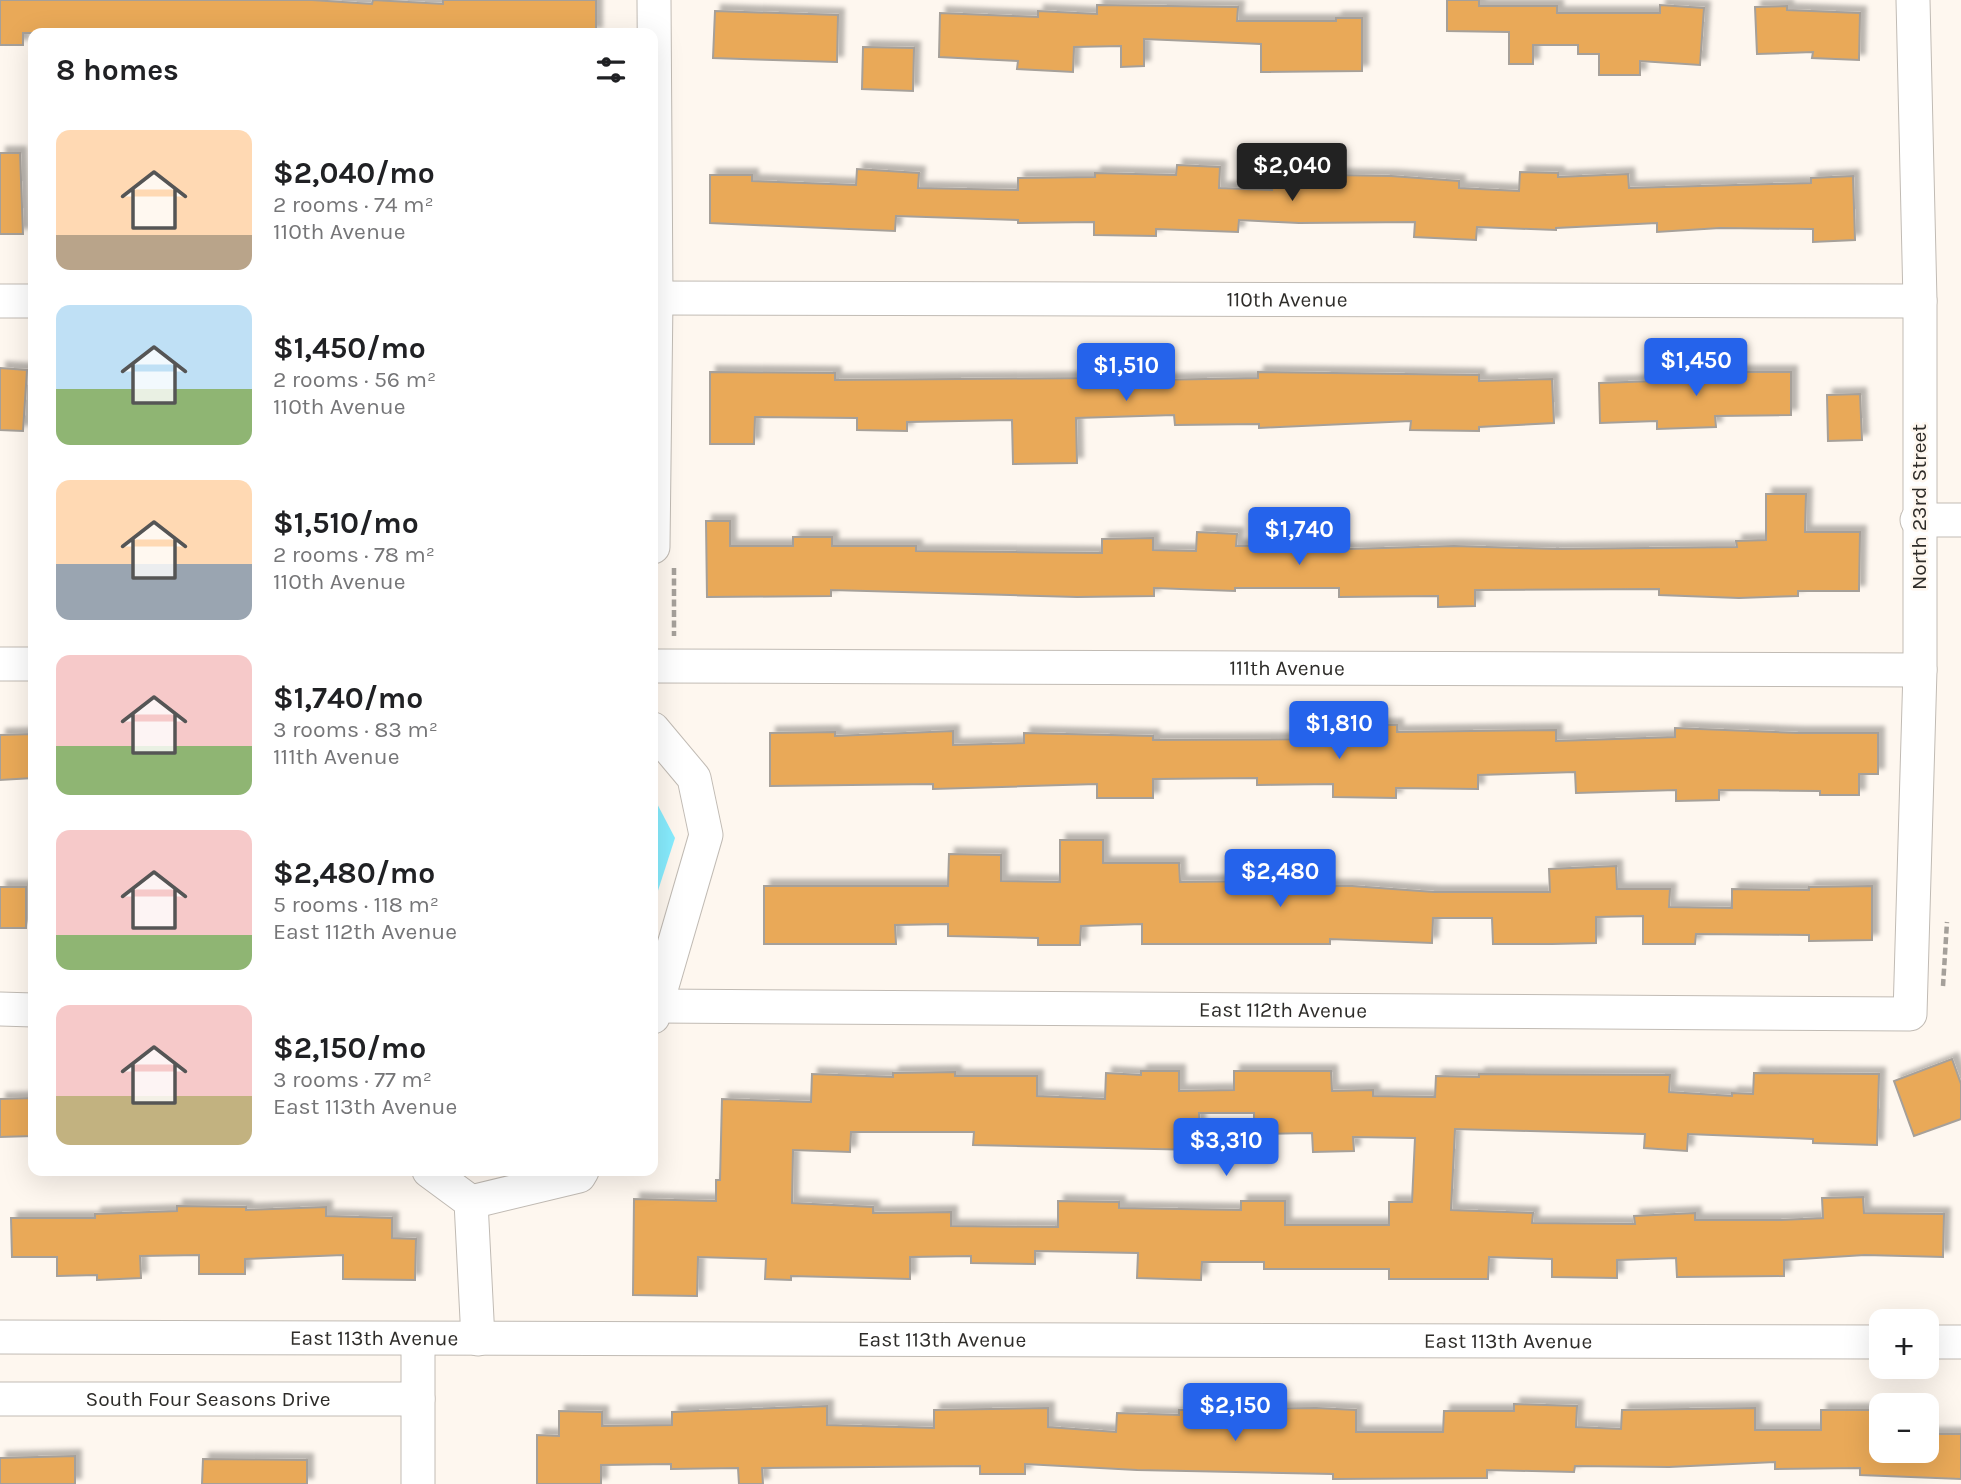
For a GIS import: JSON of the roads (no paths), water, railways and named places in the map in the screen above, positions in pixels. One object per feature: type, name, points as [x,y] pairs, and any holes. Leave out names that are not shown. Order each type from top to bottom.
[{"type":"street","points":[[654,0],[654,28]]},
{"type":"street","name":"North 23rd Street","points":[[1910,1014],[1920,670],[1917,520],[1920,301],[1913,0]]},
{"type":"street","name":"110th Avenue","points":[[658,298],[1920,301]]},
{"type":"street","points":[[0,301],[28,301]]},
{"type":"street","points":[[1917,520],[1961,520]]},
{"type":"street","points":[[0,664],[28,664]]},
{"type":"street","name":"111th Avenue","points":[[658,666],[1920,670]]},
{"type":"street","points":[[658,735],[694,778],[706,835],[658,1002]]},
{"type":"street","points":[[0,1009],[28,1010]]},
{"type":"street","name":"East 112th Avenue","points":[[658,1012],[1910,1014]]},
{"type":"street","points":[[436,1176],[471,1202],[579,1176]]},
{"type":"street","points":[[471,1202],[478,1339]]},
{"type":"street","name":"East 113th Avenue","points":[[0,1337],[1869,1342]]},
{"type":"street","points":[[418,1339],[418,1484]]},
{"type":"street","points":[[1939,1342],[1961,1342]]},
{"type":"street","name":"South Four Seasons Drive","points":[[0,1399],[418,1399]]},
{"type":"water","points":[[658,806],[675,838],[658,891]]}]
